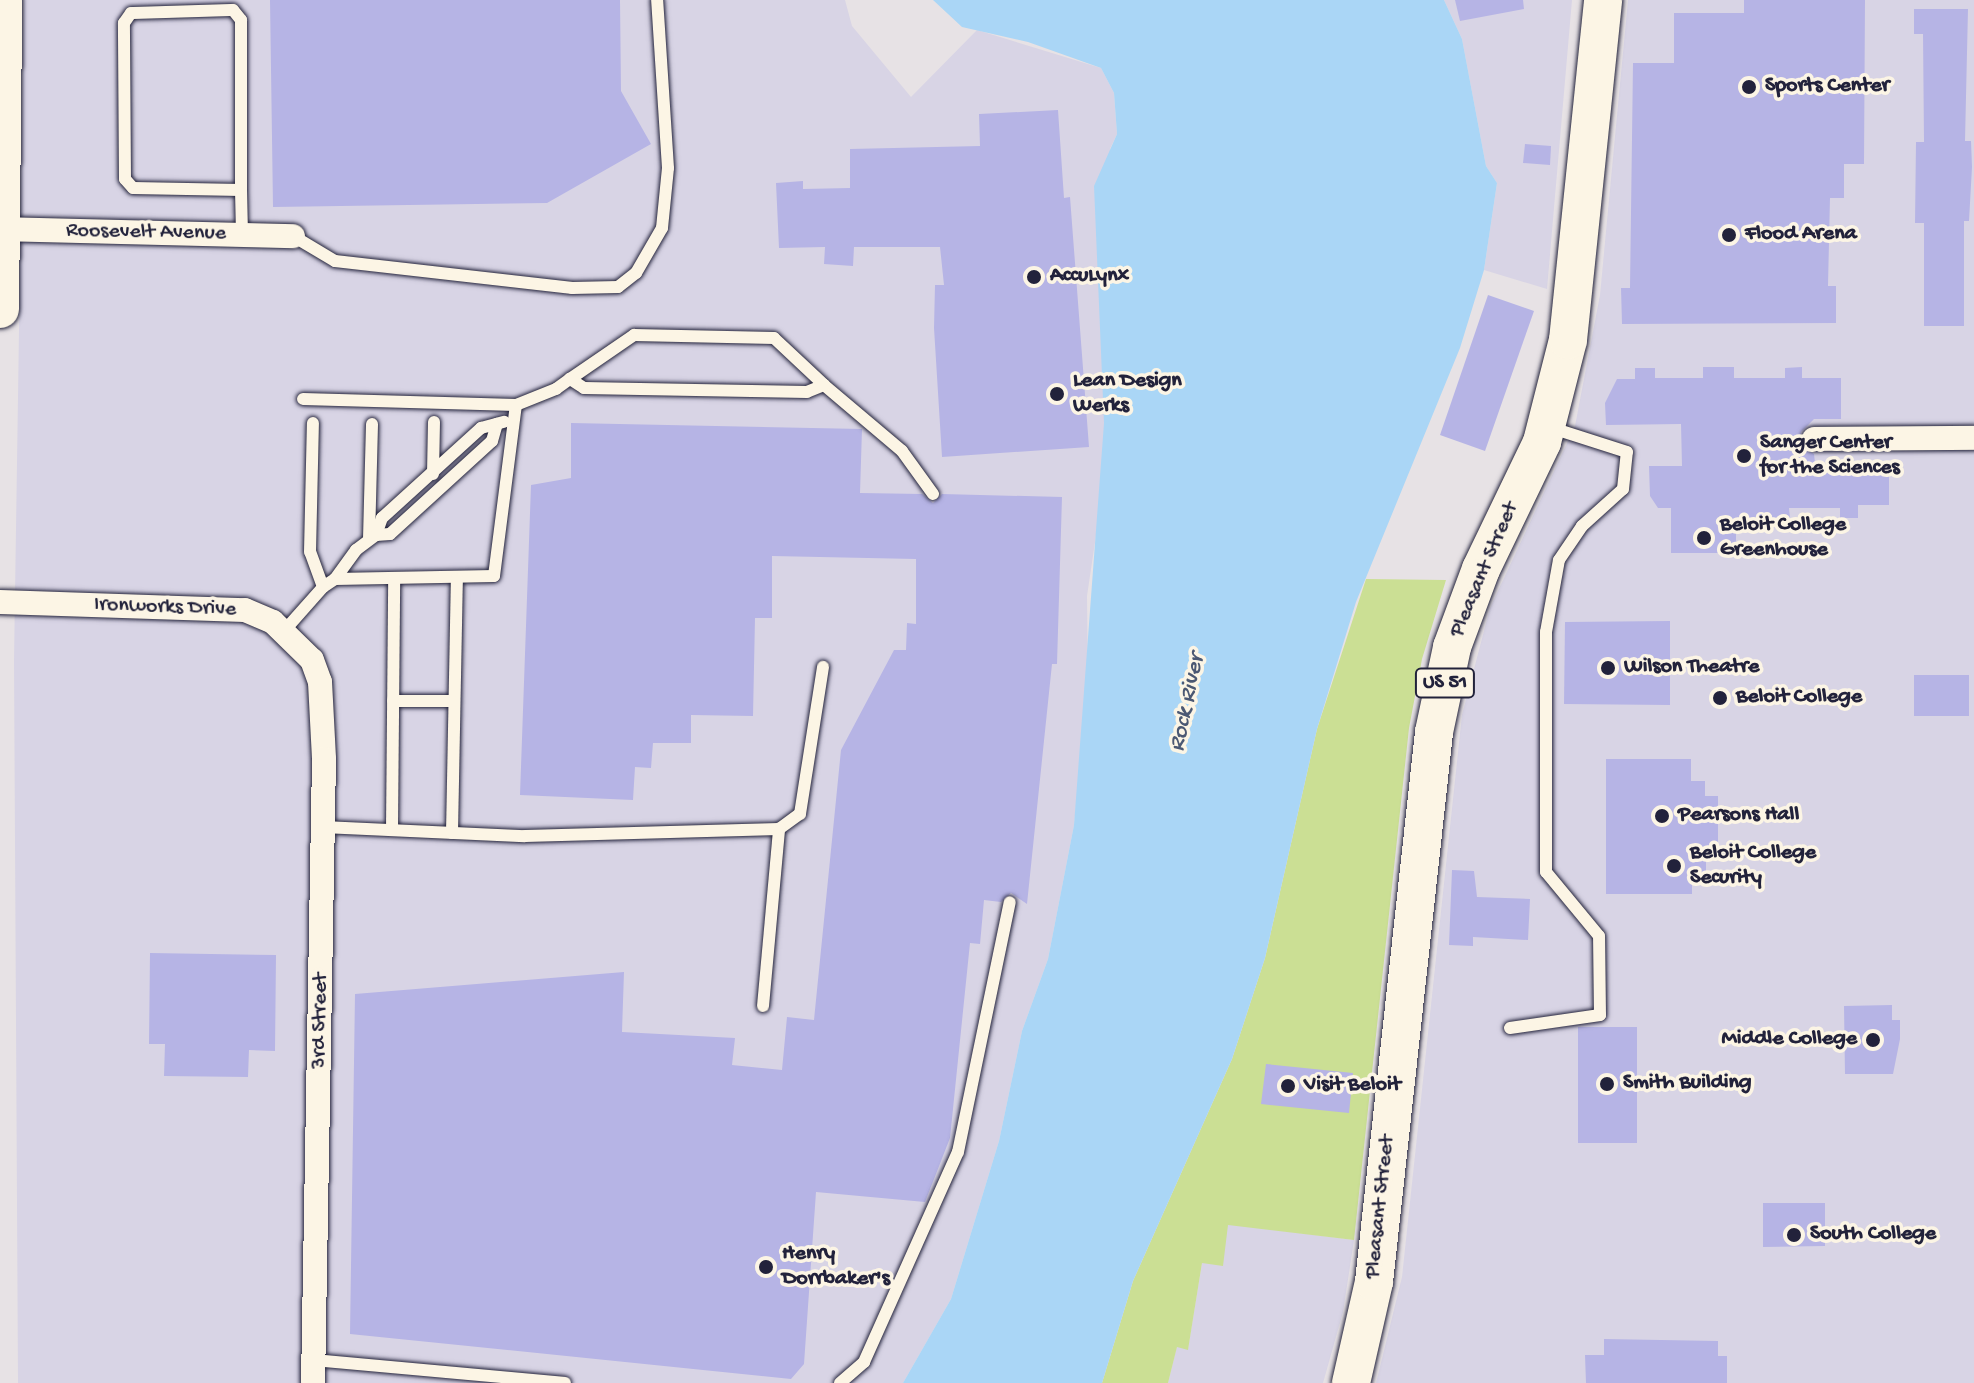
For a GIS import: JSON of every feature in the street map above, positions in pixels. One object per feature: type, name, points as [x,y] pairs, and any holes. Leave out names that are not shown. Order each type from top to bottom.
[{"type":"main road","points":[[0,309],[3,0]]},
{"type":"main road","name":"Pleasant Street","points":[[1351,1383],[1374,1282],[1437,718],[1452,647],[1481,569],[1546,426],[1568,340],[1603,0]]},
{"type":"street","name":"Roosevelt Avenue","points":[[0,229],[293,236]]},
{"type":"street","points":[[1814,439],[1974,438]]},
{"type":"street","name":"Ironworks Drive","points":[[0,602],[245,610],[284,631],[312,660]]},
{"type":"street","name":"3rd Street","points":[[312,660],[320,682],[323,827],[314,1372]]},
{"type":"lane","points":[[293,236],[335,261],[572,288],[618,287],[636,273],[662,228],[668,168],[657,0]]},
{"type":"lane","points":[[241,190],[133,188],[125,179],[124,23],[131,13],[186,6],[233,10],[241,20],[242,235]]},
{"type":"lane","points":[[303,399],[516,405],[570,379],[634,335],[774,338],[902,451],[933,494]]},
{"type":"lane","points":[[570,379],[584,388],[807,392],[824,385]]},
{"type":"lane","points":[[335,579],[494,576],[516,405]]},
{"type":"lane","points":[[284,631],[372,537],[382,518],[481,428],[515,420]]},
{"type":"lane","points":[[433,474],[434,422]]},
{"type":"lane","points":[[313,423],[310,552],[323,587]]},
{"type":"lane","points":[[372,424],[372,537]]},
{"type":"lane","points":[[372,537],[390,534],[492,441],[497,424]]},
{"type":"lane","points":[[1510,1028],[1600,1015],[1599,936],[1546,872],[1546,632],[1559,560],[1582,526],[1623,489],[1627,452],[1546,426]]},
{"type":"lane","points":[[405,499],[415,510]]},
{"type":"lane","points":[[452,833],[457,579]]},
{"type":"lane","points":[[392,830],[394,580]]},
{"type":"lane","points":[[323,827],[525,836],[779,829],[800,814],[823,667]]},
{"type":"lane","points":[[393,701],[454,701]]},
{"type":"lane","points":[[763,1006],[779,829]]},
{"type":"lane","points":[[840,1383],[864,1362],[958,1152],[1010,902]]},
{"type":"lane","points":[[314,1372],[565,1383]]},
{"type":"shaded area","points":[[24,0],[845,0],[852,26],[911,97],[977,30],[1101,68],[1114,93],[1117,134],[1110,149],[1109,448],[1087,596],[1088,691],[1074,825],[1048,959],[1022,1031],[999,1141],[951,1299],[903,1383],[18,1383],[14,661]]},
{"type":"shaded area","points":[[1444,0],[1572,0],[1547,289],[1484,270],[1497,183],[1486,166],[1462,39]]},
{"type":"shaded area","name":"Beloit College","points":[[1628,0],[1974,0],[1974,1383],[1376,1383],[1402,1277],[1462,715],[1490,608],[1575,426],[1600,295]]},
{"type":"shaded area","points":[[1228,1224],[1354,1240],[1343,1312],[1323,1383],[1168,1383],[1177,1346],[1188,1349],[1202,1263]]},
{"type":"green space","points":[[1366,579],[1446,580],[1422,659],[1409,728],[1354,1240],[1228,1225],[1223,1266],[1202,1263],[1188,1350],[1177,1347],[1168,1383],[1102,1383],[1133,1281],[1232,1059],[1265,958],[1317,729]]},
{"type":"water","name":"Rock River","points":[[933,0],[1444,0],[1462,39],[1486,166],[1497,183],[1484,270],[1460,348],[1356,602],[1317,729],[1265,958],[1232,1059],[1133,1281],[1102,1383],[903,1383],[951,1299],[999,1141],[1022,1031],[1048,959],[1074,825],[1104,423],[1094,186],[1117,134],[1114,93],[1101,68],[1028,42],[962,27]]},
{"type":"building","points":[[270,0],[620,0],[621,91],[651,144],[547,203],[273,207]]},
{"type":"building","points":[[1455,0],[1523,0],[1524,9],[1460,21]]},
{"type":"building","points":[[1744,0],[1865,0],[1864,164],[1844,164],[1844,198],[1830,198],[1828,286],[1836,286],[1836,323],[1622,324],[1621,288],[1630,288],[1633,63],[1674,63],[1674,13],[1744,13]]},
{"type":"building","points":[[1914,9],[1968,9],[1965,141],[1971,141],[1972,167],[1969,221],[1964,221],[1964,326],[1924,326],[1924,223],[1915,223],[1916,142],[1924,142],[1923,34],[1914,34]]},
{"type":"building","points":[[1058,110],[1064,198],[1070,197],[1089,447],[942,457],[934,328],[935,285],[944,285],[940,247],[854,247],[853,266],[824,264],[825,247],[779,248],[776,183],[803,181],[803,189],[850,188],[850,149],[980,146],[979,114]]},
{"type":"building","points":[[1525,144],[1551,146],[1550,165],[1523,163]]},
{"type":"building","points":[[1488,295],[1534,311],[1485,451],[1440,435]]},
{"type":"building","name":"Sanger Center for the Sciences","points":[[1703,367],[1734,367],[1734,378],[1785,378],[1785,368],[1802,367],[1802,378],[1841,378],[1841,419],[1814,419],[1801,432],[1801,446],[1814,454],[1815,463],[1889,463],[1889,505],[1858,505],[1858,518],[1840,518],[1840,508],[1789,508],[1790,518],[1736,518],[1736,553],[1671,553],[1671,508],[1658,508],[1650,496],[1649,466],[1682,466],[1681,424],[1606,425],[1605,403],[1617,379],[1635,379],[1635,368],[1655,368],[1655,378],[1703,378]]},
{"type":"building","points":[[571,423],[862,429],[860,493],[922,494],[933,503],[942,494],[1062,497],[1057,664],[1052,664],[1027,904],[1011,893],[1001,902],[984,900],[980,944],[970,943],[950,1138],[925,1202],[816,1192],[804,1364],[791,1379],[350,1334],[355,994],[624,972],[622,1032],[735,1038],[732,1065],[782,1070],[787,1017],[814,1020],[841,750],[894,650],[906,650],[907,623],[916,624],[916,559],[772,556],[772,618],[755,618],[753,716],[691,715],[691,743],[653,743],[651,768],[635,767],[633,800],[520,795],[531,485],[571,478]]},
{"type":"building","points":[[1670,621],[1670,705],[1564,704],[1565,622]]},
{"type":"building","points":[[1914,675],[1969,675],[1969,716],[1914,716]]},
{"type":"building","name":"Pearsons Hall","points":[[1606,759],[1691,759],[1691,781],[1705,781],[1705,796],[1718,796],[1718,857],[1706,857],[1706,874],[1692,874],[1692,894],[1606,894]]},
{"type":"building","points":[[1452,870],[1474,871],[1477,897],[1530,899],[1528,940],[1473,937],[1473,946],[1449,945]]},
{"type":"building","points":[[150,953],[276,955],[275,1051],[249,1050],[248,1077],[164,1076],[165,1044],[149,1044]]},
{"type":"building","name":"Middle College","points":[[1892,1005],[1892,1020],[1900,1020],[1900,1039],[1893,1074],[1845,1074],[1844,1006]]},
{"type":"building","name":"Smith Building","points":[[1578,1027],[1637,1027],[1637,1143],[1578,1143]]},
{"type":"building","points":[[1266,1064],[1353,1073],[1349,1113],[1261,1104]]},
{"type":"building","name":"South College","points":[[1763,1203],[1825,1203],[1825,1246],[1763,1247]]},
{"type":"building","points":[[1604,1339],[1718,1341],[1718,1356],[1727,1356],[1727,1383],[1586,1383],[1585,1355],[1604,1355]]},
{"type":"place","name":"Sports Center","points":[[1749,87]]},
{"type":"place","name":"Flood Arena","points":[[1729,235]]},
{"type":"place","name":"AccuLynx","points":[[1034,277]]},
{"type":"place","name":"Lean Design Werks","points":[[1057,394]]},
{"type":"place","name":"Sanger Center for the Sciences","points":[[1744,456]]},
{"type":"place","name":"Beloit College Greenhouse","points":[[1704,538]]},
{"type":"place","name":"Wilson Theatre","points":[[1608,668]]},
{"type":"place","name":"Beloit College","points":[[1720,698]]},
{"type":"place","name":"Pearsons Hall","points":[[1662,816]]},
{"type":"place","name":"Beloit College Security","points":[[1674,866]]},
{"type":"place","name":"Middle College","points":[[1873,1040]]},
{"type":"place","name":"Smith Building","points":[[1607,1084]]},
{"type":"place","name":"Visit Beloit","points":[[1288,1086]]},
{"type":"place","name":"South College","points":[[1794,1235]]},
{"type":"place","name":"Henry Dorrbaker's","points":[[766,1267]]}]
